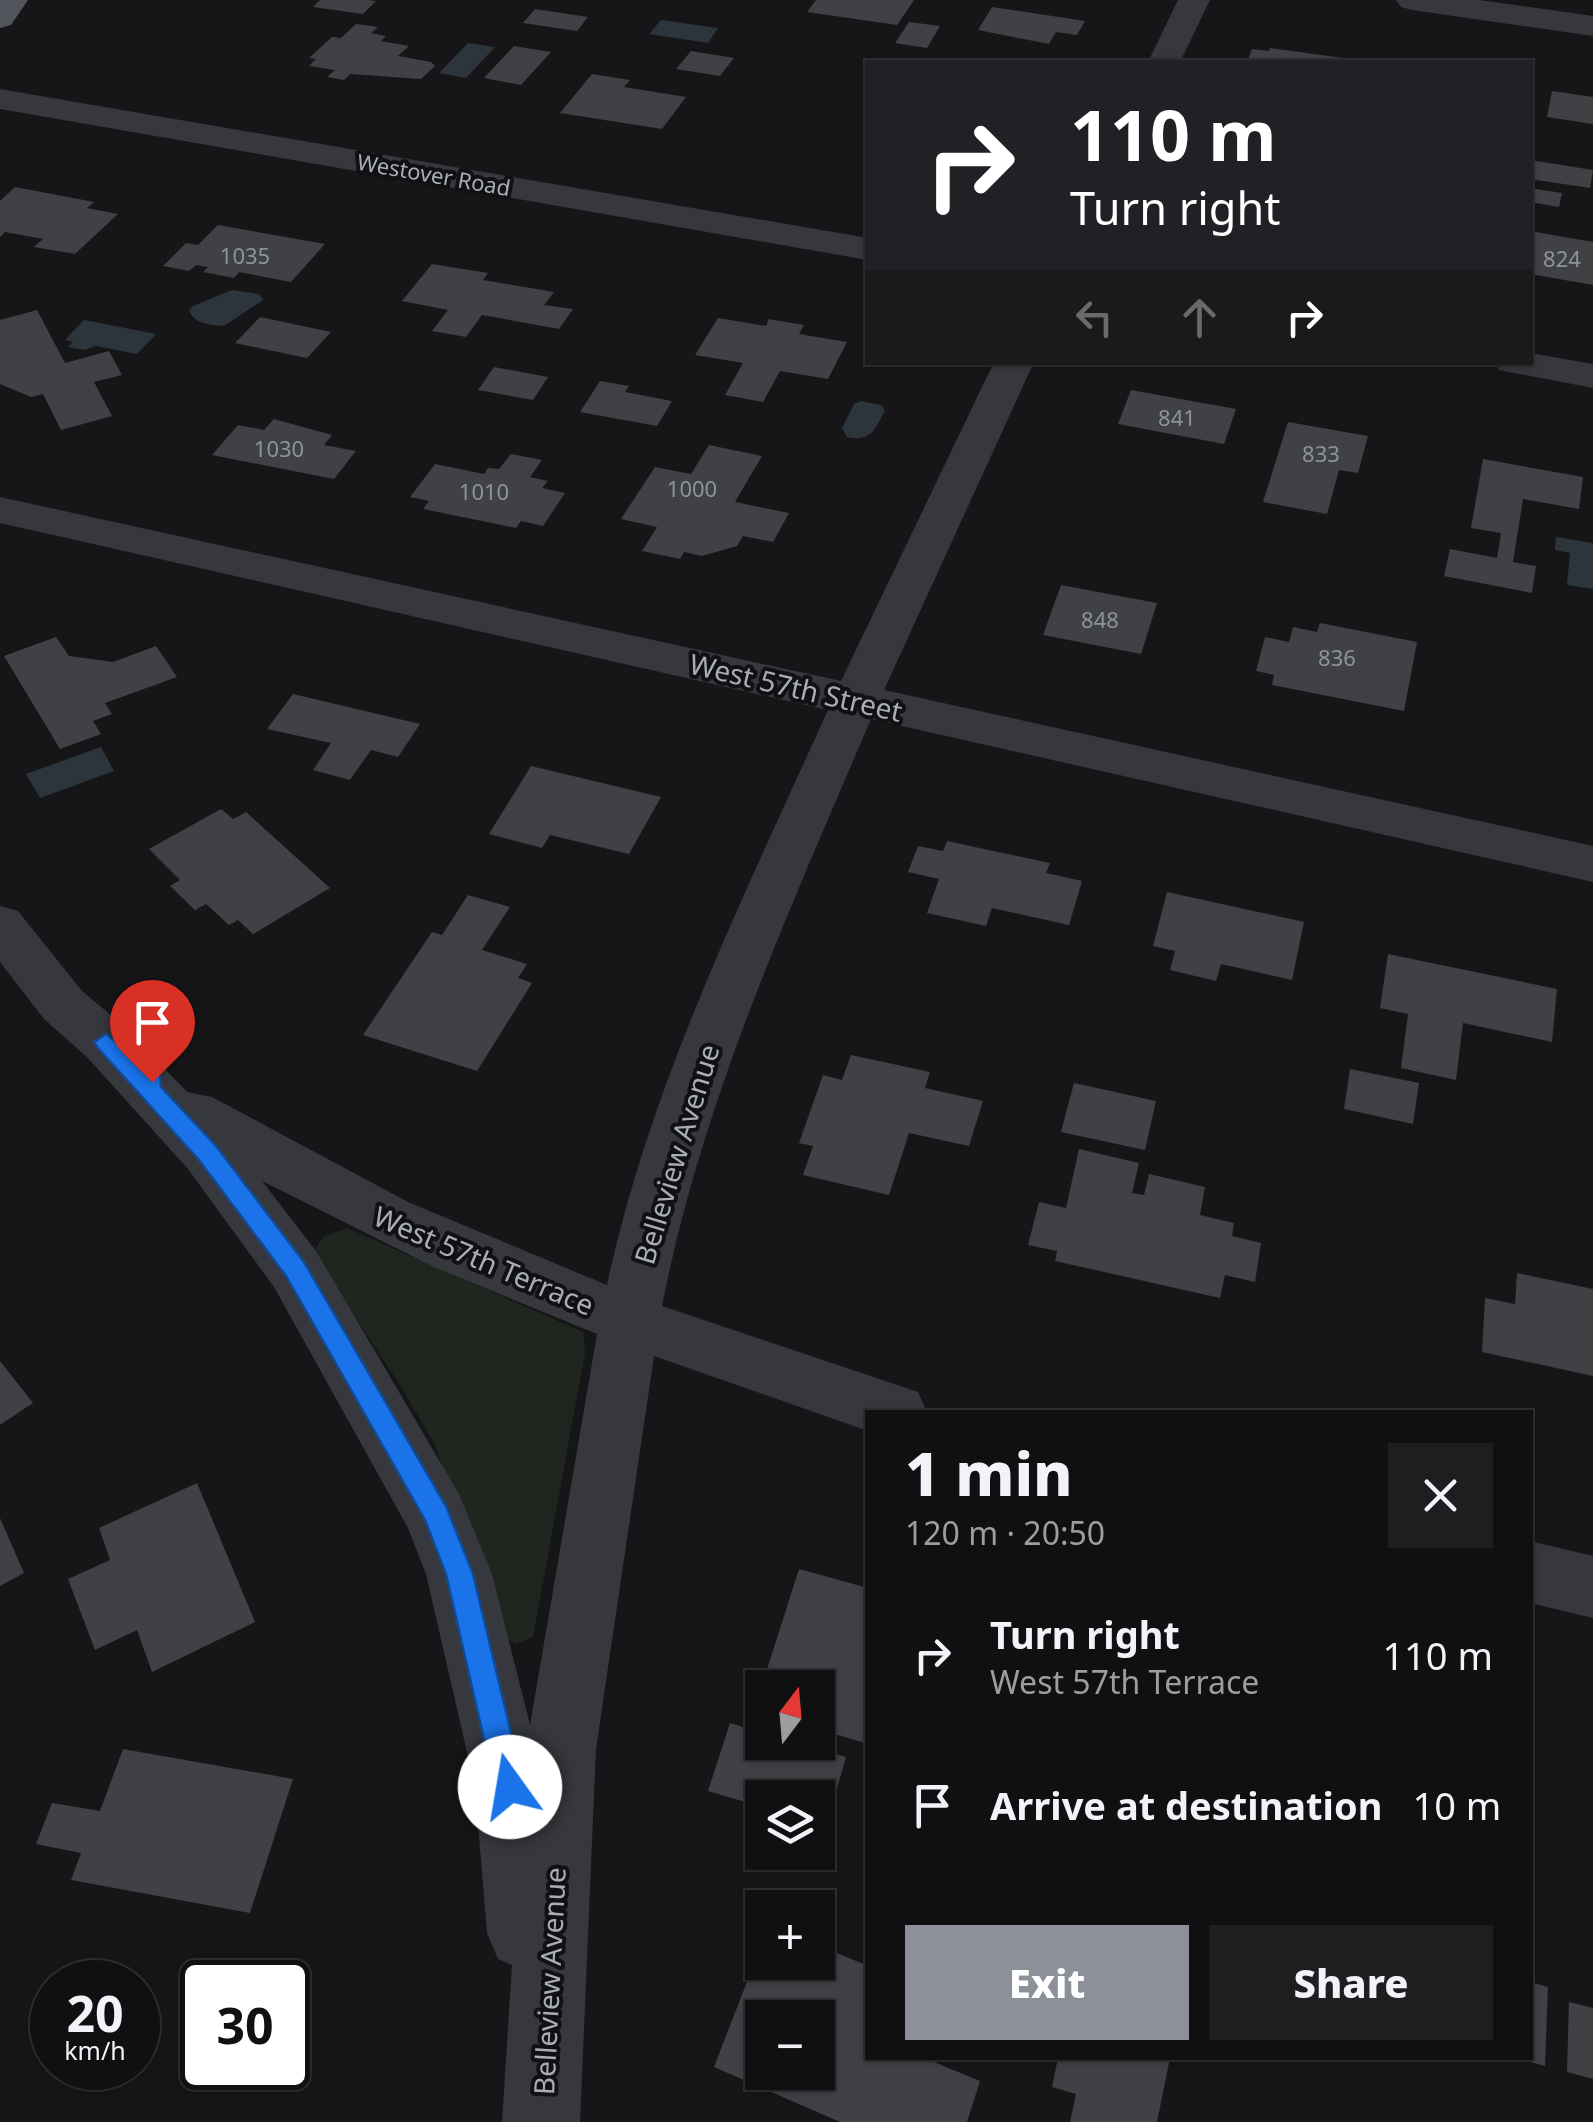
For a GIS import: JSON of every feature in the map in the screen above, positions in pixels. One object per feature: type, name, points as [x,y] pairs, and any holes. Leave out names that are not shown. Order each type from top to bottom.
[{"type":"main road","points":[[0,18],[12,0]]},
{"type":"street","points":[[1165,60],[1194,0]]},
{"type":"street","points":[[1412,0],[1593,26]]},
{"type":"street","name":"Westover Road","points":[[0,98],[865,248]]},
{"type":"street","name":"Belleview Avenue","points":[[541,2121],[561,1748],[650,1220],[728,990],[856,701],[1013,365]]},
{"type":"street","points":[[1530,365],[1593,376]]},
{"type":"street","name":"West 57th Street","points":[[0,510],[1593,864]]},
{"type":"street","points":[[0,925],[63,1004],[106,1042],[208,1153],[295,1269],[436,1515],[460,1574],[510,1787],[541,2121]]},
{"type":"street","name":"West 57th Terrace","points":[[106,1042],[175,1102],[270,1161],[404,1229],[630,1322],[890,1410]]},
{"type":"street","points":[[1533,1573],[1593,1587]]},
{"type":"shaded area","points":[[661,20],[718,28],[708,43],[649,34]]},
{"type":"shaded area","points":[[468,43],[495,47],[466,78],[439,73]]},
{"type":"shaded area","points":[[232,290],[259,294],[263,300],[224,326],[203,323],[191,315],[189,310],[193,306]]},
{"type":"shaded area","points":[[84,320],[156,334],[137,354],[96,346],[84,350],[68,347],[73,342],[65,340]]},
{"type":"shaded area","points":[[861,401],[881,405],[885,410],[867,436],[847,437],[842,428],[854,404]]},
{"type":"shaded area","points":[[1556,537],[1593,543],[1593,589],[1567,585],[1570,553],[1555,550]]},
{"type":"shaded area","points":[[101,747],[114,771],[40,798],[26,774]]},
{"type":"shaded area","points":[[347,1228],[583,1332],[585,1353],[533,1637],[516,1644],[501,1636],[435,1445],[313,1253],[323,1237]]},
{"type":"building","points":[[320,0],[376,1],[363,14],[313,7]]},
{"type":"building","points":[[816,0],[914,0],[897,25],[807,12]]},
{"type":"building","points":[[992,7],[1085,21],[1077,35],[1056,32],[1049,44],[978,30]]},
{"type":"building","points":[[535,9],[588,17],[577,31],[523,23]]},
{"type":"building","points":[[909,22],[940,26],[927,48],[895,43]]},
{"type":"building","points":[[356,24],[378,27],[371,33],[386,36],[381,41],[409,46],[398,56],[435,66],[421,79],[350,74],[344,80],[327,77],[335,70],[309,66],[316,59],[309,58],[332,37],[341,38]]},
{"type":"building","points":[[514,46],[551,52],[521,85],[484,78]]},
{"type":"building","points":[[1270,48],[1343,58],[1248,60],[1252,49]]},
{"type":"building","points":[[691,51],[734,58],[720,76],[676,69]]},
{"type":"building","points":[[592,74],[630,80],[624,87],[686,97],[662,129],[560,113]]},
{"type":"building","points":[[1552,91],[1593,97],[1593,124],[1547,117]]},
{"type":"building","points":[[1533,160],[1593,170],[1590,188],[1533,179]]},
{"type":"building","points":[[15,187],[94,202],[87,208],[118,214],[75,254],[34,247],[43,239],[5,232],[0,237],[0,201]]},
{"type":"building","points":[[1533,188],[1562,193],[1559,207],[1533,203]]},
{"type":"building","points":[[218,225],[325,244],[291,282],[239,272],[234,278],[203,272],[208,267],[196,265],[189,271],[163,266],[186,243],[198,245]]},
{"type":"building","points":[[1533,232],[1593,242],[1593,285],[1533,275]]},
{"type":"building","points":[[432,264],[488,273],[483,280],[554,292],[544,305],[573,309],[559,329],[482,315],[466,337],[432,331],[448,310],[402,301]]},
{"type":"building","points":[[37,310],[65,363],[109,351],[122,375],[94,382],[112,416],[61,430],[43,394],[31,397],[0,384],[0,320]]},
{"type":"building","points":[[260,317],[331,332],[307,358],[235,343]]},
{"type":"building","points":[[718,318],[766,326],[769,319],[804,325],[799,334],[847,342],[828,379],[780,371],[763,402],[725,395],[743,363],[695,355]]},
{"type":"building","points":[[494,367],[548,377],[533,400],[478,390]]},
{"type":"building","points":[[600,381],[629,386],[625,392],[672,401],[657,426],[580,412]]},
{"type":"building","points":[[1131,390],[1236,409],[1224,444],[1118,424]]},
{"type":"building","points":[[274,419],[332,435],[324,445],[356,451],[334,479],[212,455],[238,425],[264,430]]},
{"type":"building","points":[[1288,422],[1368,436],[1358,473],[1339,470],[1327,514],[1263,502]]},
{"type":"building","points":[[709,445],[762,456],[735,502],[789,513],[773,542],[743,536],[737,546],[702,556],[684,552],[680,559],[642,551],[657,527],[621,519],[655,467],[691,474]]},
{"type":"building","points":[[511,454],[542,460],[530,477],[548,481],[542,488],[565,493],[543,526],[521,521],[516,528],[423,509],[429,501],[410,497],[435,464],[484,474],[488,468],[499,469]]},
{"type":"building","points":[[1483,459],[1583,477],[1579,509],[1523,499],[1513,562],[1536,566],[1532,593],[1444,576],[1450,549],[1497,558],[1501,533],[1471,528]]},
{"type":"building","points":[[1061,585],[1157,603],[1141,654],[1043,635]]},
{"type":"building","points":[[1320,623],[1417,642],[1404,711],[1272,685],[1274,675],[1256,671],[1265,637],[1289,642],[1293,627],[1317,632]]},
{"type":"building","points":[[56,637],[69,656],[113,662],[156,646],[177,677],[105,703],[112,714],[93,721],[101,734],[60,749],[4,656]]},
{"type":"building","points":[[293,694],[420,724],[398,757],[371,750],[350,780],[313,770],[331,743],[267,729]]},
{"type":"building","points":[[531,766],[661,797],[629,854],[550,835],[542,848],[489,834]]},
{"type":"building","points":[[221,809],[233,819],[246,812],[330,888],[253,934],[238,920],[229,925],[206,904],[195,910],[170,886],[180,880],[149,849]]},
{"type":"building","points":[[947,841],[1050,863],[1046,873],[1082,881],[1069,925],[992,908],[986,926],[927,913],[939,879],[908,872],[918,846],[943,851]]},
{"type":"building","points":[[1167,892],[1304,922],[1292,980],[1221,964],[1216,981],[1170,970],[1175,951],[1153,946]]},
{"type":"building","points":[[468,895],[510,907],[482,950],[527,964],[518,978],[532,983],[477,1071],[363,1035],[432,932],[442,935]]},
{"type":"building","points":[[1388,954],[1557,989],[1552,1042],[1463,1023],[1456,1080],[1401,1068],[1408,1014],[1380,1008]]},
{"type":"building","points":[[851,1055],[930,1072],[925,1088],[983,1101],[969,1146],[909,1133],[889,1195],[803,1175],[813,1146],[799,1143],[823,1075],[842,1080]]},
{"type":"building","points":[[1350,1069],[1419,1083],[1413,1124],[1344,1109]]},
{"type":"building","points":[[1074,1083],[1156,1101],[1145,1150],[1061,1132]]},
{"type":"building","points":[[1079,1149],[1139,1163],[1132,1193],[1144,1195],[1149,1174],[1205,1187],[1200,1215],[1234,1223],[1232,1236],[1261,1243],[1255,1282],[1225,1275],[1220,1298],[1055,1261],[1057,1251],[1028,1245],[1039,1202],[1066,1208]]},
{"type":"building","points":[[1517,1273],[1593,1289],[1593,1376],[1482,1352],[1485,1298],[1515,1304]]},
{"type":"building","points":[[0,1361],[33,1403],[0,1425]]},
{"type":"building","points":[[197,1483],[255,1622],[152,1672],[137,1630],[95,1650],[68,1579],[110,1560],[99,1528]]},
{"type":"building","points":[[0,1518],[24,1573],[0,1586]]},
{"type":"building","points":[[799,1569],[865,1587],[865,1743],[835,1734],[835,1670],[767,1670]]},
{"type":"building","points":[[730,1723],[745,1728],[745,1760],[835,1760],[835,1754],[846,1757],[835,1796],[835,1780],[745,1780],[745,1802],[708,1791]]},
{"type":"building","points":[[123,1749],[293,1779],[250,1913],[71,1880],[81,1853],[36,1844],[52,1803],[100,1811]]},
{"type":"building","points":[[835,1952],[865,1965],[865,2060],[934,2060],[980,2081],[967,2122],[840,2122],[767,2090],[835,2090],[835,2000],[745,2000],[745,2081],[714,2067],[748,1980],[835,1980]]},
{"type":"building","points":[[1533,1983],[1548,1987],[1545,2066],[1523,2060],[1533,2060]]},
{"type":"building","points":[[1569,2002],[1593,2008],[1593,2079],[1567,2072]]},
{"type":"building","points":[[1058,2060],[1170,2060],[1157,2122],[1070,2122],[1076,2094],[1052,2087]]},
{"type":"route","points":[[152,1082],[106,1042],[208,1153],[295,1269],[436,1515],[460,1574],[510,1787]]}]
